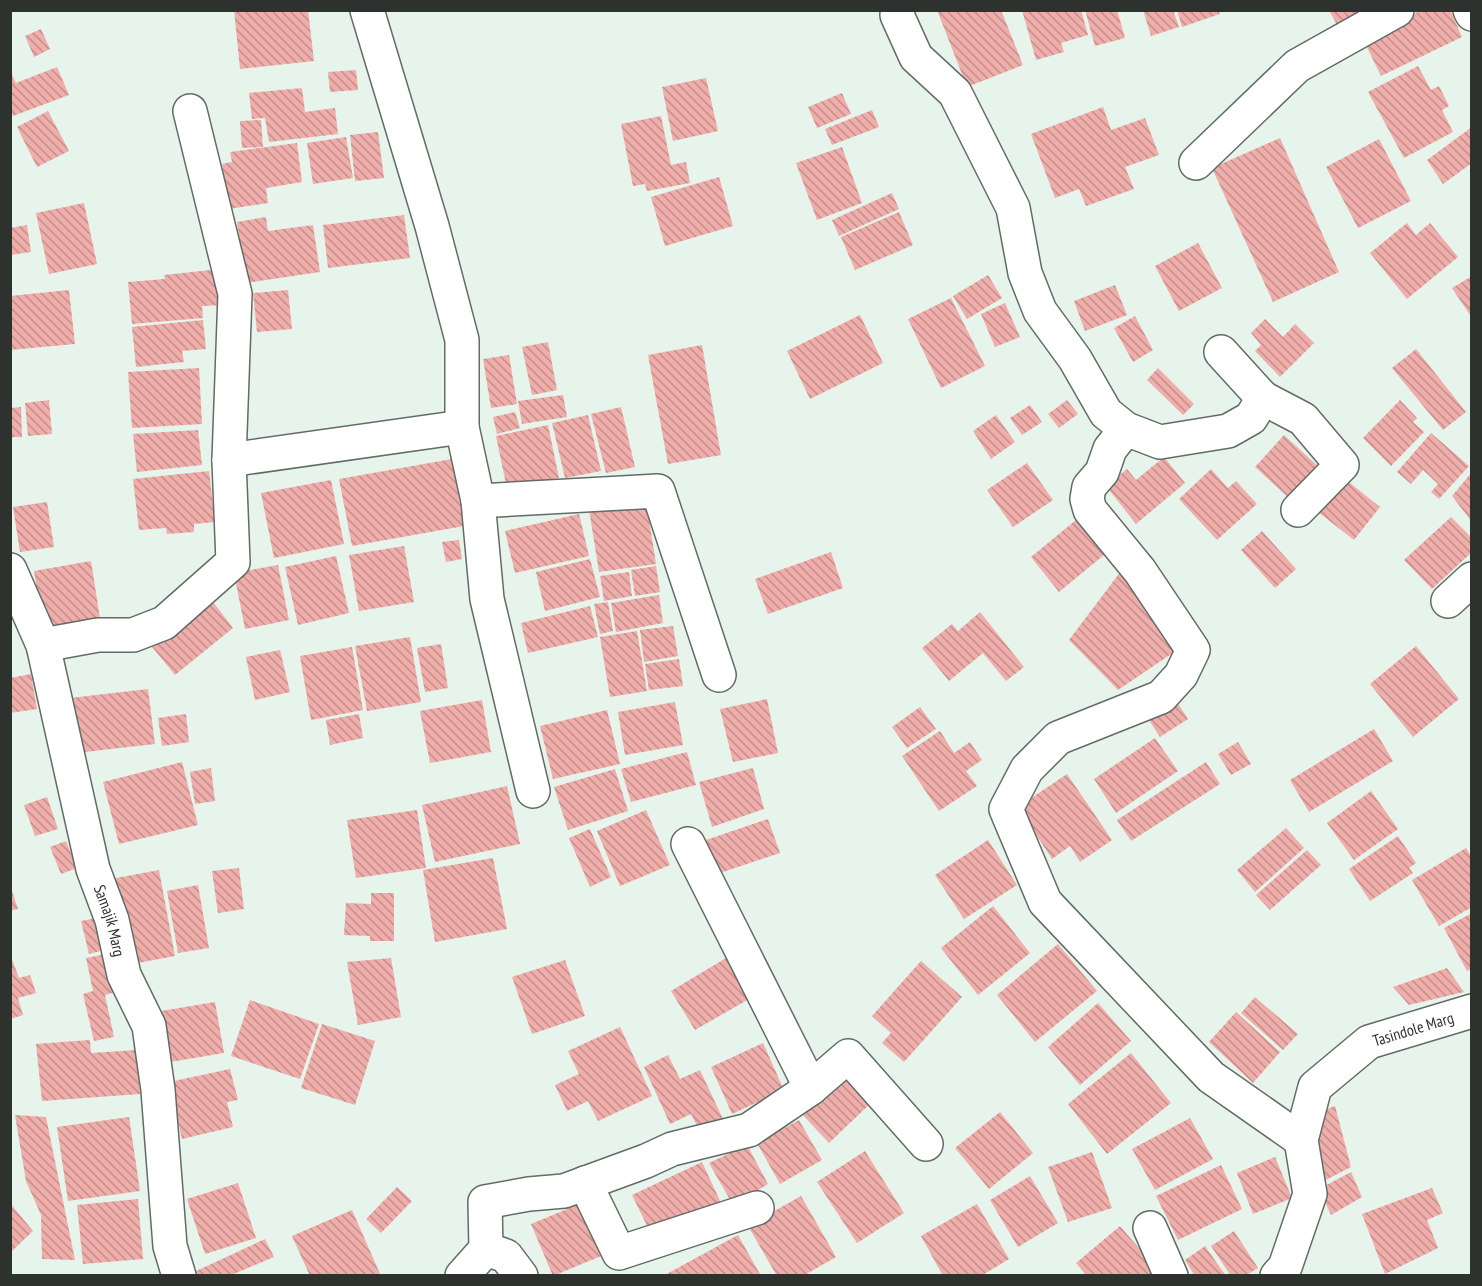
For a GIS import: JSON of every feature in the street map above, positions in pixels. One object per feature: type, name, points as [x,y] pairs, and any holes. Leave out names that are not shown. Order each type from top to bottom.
[{"type":"street","points":[[366,10],[432,226],[462,340],[462,427],[478,501],[487,598],[533,791]]},
{"type":"street","points":[[898,10],[897,15],[916,57],[955,93],[1013,208],[1024,273],[1040,310],[1075,359],[1106,413],[1126,429],[1160,442],[1228,431],[1251,418],[1263,398]]},
{"type":"street","points":[[1196,163],[1297,66],[1396,10]]},
{"type":"street","points":[[43,645],[98,635],[133,635],[164,623],[233,561],[230,460],[235,294],[190,111]]},
{"type":"street","points":[[1221,352],[1263,398],[1303,419],[1342,465],[1298,510]]},
{"type":"street","points":[[230,460],[462,427]]},
{"type":"street","points":[[1126,429],[1110,449],[1102,472],[1089,487],[1087,499],[1090,510],[1140,571],[1193,650],[1181,675],[1161,697],[1058,738],[1027,769],[1006,809],[1045,902],[1211,1077],[1301,1140]]},
{"type":"street","points":[[478,501],[658,491],[719,675]]},
{"type":"street","name":"Samajik Marg","points":[[10,570],[43,645],[93,869],[112,920],[124,975],[148,1026],[158,1090],[170,1246],[179,1275]]},
{"type":"street","points":[[1448,600],[1472,579]]},
{"type":"street","points":[[688,844],[811,1088]]},
{"type":"street","name":"Tasindole Marg","points":[[1277,1275],[1284,1267],[1311,1194],[1301,1140],[1315,1087],[1369,1042],[1472,1011]]},
{"type":"street","points":[[462,1275],[486,1249],[484,1202],[564,1191],[672,1149],[749,1130],[811,1088],[848,1056],[926,1144]]},
{"type":"street","points":[[585,1184],[619,1253],[758,1208]]},
{"type":"street","points":[[1150,1228],[1171,1275]]},
{"type":"street","points":[[486,1249],[506,1256],[522,1275]]},
{"type":"building","points":[[234,10],[308,10],[314,61],[240,69]]},
{"type":"building","points":[[937,10],[1001,10],[1023,65],[967,87]]},
{"type":"building","points":[[1022,10],[1081,10],[1088,35],[1061,43],[1064,52],[1036,60]]},
{"type":"building","points":[[1085,10],[1117,10],[1125,38],[1095,46]]},
{"type":"building","points":[[1143,10],[1173,10],[1179,27],[1151,36]]},
{"type":"building","points":[[1177,10],[1218,10],[1220,14],[1182,27]]},
{"type":"building","points":[[1329,10],[1384,10],[1341,32]]},
{"type":"building","points":[[1422,10],[1450,10],[1462,37],[1381,76],[1363,39]]},
{"type":"building","points":[[41,29],[50,49],[34,57],[25,36]]},
{"type":"building","points":[[1418,66],[1431,90],[1439,86],[1449,106],[1442,110],[1453,132],[1404,158],[1368,92]]},
{"type":"building","points":[[57,67],[69,95],[13,116],[10,110],[10,71],[16,83]]},
{"type":"building","points":[[356,70],[358,90],[330,92],[328,72]]},
{"type":"building","points":[[706,78],[718,131],[673,141],[662,87]]},
{"type":"building","points":[[302,88],[305,112],[335,108],[338,134],[269,142],[265,118],[252,119],[249,93]]},
{"type":"building","points":[[842,93],[851,114],[817,128],[808,107]]},
{"type":"building","points":[[1103,107],[1111,130],[1145,118],[1159,155],[1125,167],[1134,189],[1086,206],[1079,189],[1055,198],[1031,134]]},
{"type":"building","points":[[872,110],[879,127],[832,145],[825,129]]},
{"type":"building","points":[[48,111],[69,151],[37,167],[17,127]]},
{"type":"building","points":[[661,116],[671,165],[686,162],[690,183],[647,191],[645,184],[633,186],[621,124]]},
{"type":"building","points":[[261,120],[263,147],[242,148],[240,121]]},
{"type":"building","points":[[1472,127],[1472,163],[1443,184],[1427,160]]},
{"type":"building","points":[[378,132],[384,178],[355,181],[350,135]]},
{"type":"building","points":[[346,137],[353,178],[313,184],[307,143]]},
{"type":"building","points":[[1280,138],[1339,272],[1273,302],[1212,168]]},
{"type":"building","points":[[1379,139],[1411,201],[1358,228],[1326,167]]},
{"type":"building","points":[[297,143],[302,182],[266,188],[268,203],[229,209],[222,164],[232,162],[230,152]]},
{"type":"building","points":[[842,147],[862,203],[817,220],[796,163]]},
{"type":"building","points":[[719,177],[733,226],[665,246],[651,197]]},
{"type":"building","points":[[892,193],[899,209],[839,236],[832,220]]},
{"type":"building","points":[[84,203],[97,264],[49,274],[36,213]]},
{"type":"building","points":[[899,212],[913,245],[855,270],[841,237]]},
{"type":"building","points":[[404,215],[410,258],[328,268],[323,225]]},
{"type":"building","points":[[266,217],[268,231],[313,225],[320,272],[246,283],[237,222]]},
{"type":"building","points":[[1407,223],[1416,235],[1430,223],[1458,257],[1407,299],[1370,253]]},
{"type":"building","points":[[27,225],[31,252],[10,255],[10,228]]},
{"type":"building","points":[[1198,243],[1222,288],[1179,311],[1155,266]]},
{"type":"building","points":[[220,269],[224,305],[202,306],[203,318],[132,324],[128,282],[165,279],[164,275]]},
{"type":"building","points":[[988,275],[1002,298],[967,319],[953,296]]},
{"type":"building","points":[[1472,276],[1472,318],[1452,288]]},
{"type":"building","points":[[1115,285],[1127,315],[1085,331],[1074,301]]},
{"type":"building","points":[[69,290],[75,344],[10,350],[10,296]]},
{"type":"building","points":[[288,290],[292,329],[257,332],[253,293]]},
{"type":"building","points":[[951,298],[985,366],[941,388],[908,319]]},
{"type":"building","points":[[1005,303],[1020,337],[995,347],[981,314]]},
{"type":"building","points":[[860,315],[883,363],[810,399],[787,351]]},
{"type":"building","points":[[1135,316],[1153,350],[1133,362],[1114,328]]},
{"type":"building","points":[[1265,319],[1283,337],[1295,324],[1314,343],[1280,377],[1255,351],[1261,345],[1251,333]]},
{"type":"building","points":[[203,320],[206,349],[182,351],[184,362],[136,367],[132,327]]},
{"type":"building","points":[[548,342],[557,390],[532,395],[522,347]]},
{"type":"building","points":[[702,345],[721,455],[668,464],[648,355]]},
{"type":"building","points":[[1416,349],[1466,412],[1443,430],[1392,368]]},
{"type":"building","points":[[509,355],[517,404],[491,408],[483,359]]},
{"type":"building","points":[[199,368],[202,424],[132,428],[128,372]]},
{"type":"building","points":[[1158,368],[1194,404],[1183,415],[1147,380]]},
{"type":"building","points":[[563,395],[567,417],[522,424],[518,401]]},
{"type":"building","points":[[49,400],[52,434],[28,436],[25,403]]},
{"type":"building","points":[[1067,400],[1078,414],[1059,428],[1048,414]]},
{"type":"building","points":[[1400,400],[1417,418],[1413,422],[1424,432],[1391,466],[1363,438]]},
{"type":"building","points":[[1030,405],[1042,422],[1022,435],[1010,418]]},
{"type":"building","points":[[21,407],[22,437],[10,437],[10,408]]},
{"type":"building","points":[[621,407],[635,467],[606,473],[591,414]]},
{"type":"building","points":[[515,412],[520,428],[497,434],[493,417]]},
{"type":"building","points":[[588,415],[601,471],[565,478],[552,423]]},
{"type":"building","points":[[996,415],[1015,442],[991,459],[973,431]]},
{"type":"building","points":[[548,425],[559,478],[507,489],[496,436]]},
{"type":"building","points":[[198,430],[202,465],[137,472],[133,434]]},
{"type":"building","points":[[1431,433],[1469,466],[1439,499],[1431,492],[1438,484],[1423,470],[1411,484],[1397,472]]},
{"type":"building","points":[[1284,435],[1320,468],[1291,500],[1255,467]]},
{"type":"building","points":[[1164,457],[1185,483],[1136,524],[1106,486],[1127,469],[1136,480]]},
{"type":"building","points":[[452,459],[464,526],[352,546],[339,479]]},
{"type":"building","points":[[1027,463],[1053,500],[1013,527],[987,490]]},
{"type":"building","points":[[1211,469],[1228,488],[1236,481],[1257,504],[1217,540],[1179,499]]},
{"type":"building","points":[[209,471],[215,522],[194,524],[194,532],[167,534],[166,528],[139,530],[133,479]]},
{"type":"building","points":[[1472,472],[1472,522],[1452,496]]},
{"type":"building","points":[[1345,479],[1380,507],[1354,540],[1318,512]]},
{"type":"building","points":[[331,480],[344,544],[274,558],[261,493]]},
{"type":"building","points":[[646,500],[656,564],[599,572],[589,509]]},
{"type":"building","points":[[47,502],[54,547],[20,552],[13,507]]},
{"type":"building","points":[[579,514],[589,556],[515,573],[505,531]]},
{"type":"building","points":[[1082,515],[1110,550],[1059,592],[1031,557]]},
{"type":"building","points":[[1451,517],[1472,538],[1472,552],[1432,589],[1404,560]]},
{"type":"building","points":[[1262,531],[1296,569],[1275,588],[1241,550]]},
{"type":"building","points":[[459,540],[462,559],[446,562],[442,542]]},
{"type":"building","points":[[404,546],[414,602],[359,611],[349,555]]},
{"type":"building","points":[[831,552],[843,588],[768,614],[755,579]]},
{"type":"building","points":[[336,556],[349,613],[298,625],[285,567]]},
{"type":"building","points":[[590,559],[600,597],[545,611],[536,572]]},
{"type":"building","points":[[91,561],[101,625],[44,634],[34,571]]},
{"type":"building","points":[[278,565],[289,620],[245,629],[234,573]]},
{"type":"building","points":[[656,566],[660,592],[635,596],[631,570]]},
{"type":"building","points":[[1124,567],[1186,644],[1118,690],[1069,640]]},
{"type":"building","points":[[629,572],[632,596],[604,601],[600,576]]},
{"type":"building","points":[[207,594],[233,628],[175,675],[148,642]]},
{"type":"building","points":[[659,595],[663,623],[616,632],[611,603]]},
{"type":"building","points":[[608,602],[613,631],[600,634],[594,604]]},
{"type":"building","points":[[590,606],[598,637],[528,653],[521,623]]},
{"type":"building","points":[[980,612],[1024,667],[1006,681],[983,653],[949,681],[922,648],[952,624],[958,631]]},
{"type":"building","points":[[673,626],[678,656],[644,662],[640,630]]},
{"type":"building","points":[[637,631],[647,691],[610,697],[600,637]]},
{"type":"building","points":[[410,637],[421,702],[367,711],[355,646]]},
{"type":"building","points":[[441,644],[448,688],[425,692],[417,648]]},
{"type":"building","points":[[1416,646],[1459,699],[1413,737],[1370,684]]},
{"type":"building","points":[[352,647],[363,710],[311,720],[300,656]]},
{"type":"building","points":[[280,650],[290,692],[255,700],[246,657]]},
{"type":"building","points":[[679,659],[683,686],[649,690],[645,664]]},
{"type":"building","points":[[31,674],[37,709],[10,713],[10,678]]},
{"type":"building","points":[[148,689],[155,744],[76,753],[70,698]]},
{"type":"building","points":[[767,699],[778,753],[733,762],[720,709]]},
{"type":"building","points":[[1175,699],[1188,719],[1160,737],[1147,717]]},
{"type":"building","points":[[482,700],[491,752],[430,763],[420,711]]},
{"type":"building","points":[[675,702],[683,745],[625,755],[618,712]]},
{"type":"building","points":[[920,707],[936,729],[907,748],[892,727]]},
{"type":"building","points":[[607,710],[620,764],[553,779],[540,726]]},
{"type":"building","points":[[186,714],[189,742],[162,746],[158,718]]},
{"type":"building","points":[[359,714],[363,738],[330,745],[326,720]]},
{"type":"building","points":[[1374,729],[1393,761],[1309,812],[1290,780]]},
{"type":"building","points":[[940,731],[954,753],[970,742],[982,760],[966,771],[977,786],[939,811],[902,756]]},
{"type":"building","points":[[1155,738],[1178,771],[1116,813],[1094,779]]},
{"type":"building","points":[[1238,742],[1251,764],[1231,775],[1218,754]]},
{"type":"building","points":[[687,752],[696,785],[631,802],[621,769]]},
{"type":"building","points":[[182,762],[198,825],[119,844],[103,782]]},
{"type":"building","points":[[1206,762],[1220,784],[1131,841],[1117,820]]},
{"type":"building","points":[[211,768],[215,801],[195,804],[190,772]]},
{"type":"building","points":[[753,768],[764,809],[712,827],[699,782]]},
{"type":"building","points":[[615,769],[628,811],[568,830],[554,787]]},
{"type":"building","points":[[1067,774],[1112,840],[1080,862],[1070,846],[1052,859],[1018,807]]},
{"type":"building","points":[[507,786],[520,844],[435,862],[422,805]]},
{"type":"building","points":[[1371,791],[1398,829],[1354,860],[1327,823]]},
{"type":"building","points":[[47,797],[58,829],[35,836],[24,805]]},
{"type":"building","points":[[417,810],[426,868],[356,878],[347,820]]},
{"type":"building","points":[[646,810],[670,865],[620,886],[597,831]]},
{"type":"building","points":[[768,819],[780,853],[717,874],[706,840]]},
{"type":"building","points":[[1286,828],[1304,848],[1255,892],[1237,870]]},
{"type":"building","points":[[590,829],[611,877],[590,887],[569,838]]},
{"type":"building","points":[[1398,836],[1416,863],[1409,868],[1413,873],[1370,901],[1349,869]]},
{"type":"building","points":[[988,840],[1017,885],[964,919],[935,875]]},
{"type":"building","points":[[66,841],[77,868],[61,874],[50,847]]},
{"type":"building","points":[[1466,848],[1472,857],[1472,907],[1439,926],[1412,880]]},
{"type":"building","points":[[1307,850],[1321,865],[1270,910],[1256,895]]},
{"type":"building","points":[[493,858],[507,929],[435,942],[423,870]]},
{"type":"building","points":[[239,868],[244,909],[218,913],[212,871]]},
{"type":"building","points":[[159,870],[175,956],[127,965],[111,879]]},
{"type":"building","points":[[10,885],[18,909],[10,911]]},
{"type":"building","points":[[198,885],[209,948],[178,953],[167,891]]},
{"type":"building","points":[[371,893],[394,893],[394,941],[370,941],[370,936],[344,935],[346,903],[371,904]]},
{"type":"building","points":[[993,906],[1030,953],[978,995],[941,948]]},
{"type":"building","points":[[1472,913],[1472,969],[1467,971],[1444,928]]},
{"type":"building","points":[[97,918],[104,950],[89,954],[81,921]]},
{"type":"building","points":[[1058,944],[1097,991],[1035,1042],[997,995]]},
{"type":"building","points":[[10,954],[19,978],[30,975],[36,993],[18,998],[23,1015],[10,1019]]},
{"type":"building","points":[[106,954],[115,992],[105,995],[114,1037],[94,1041],[83,994],[93,991],[86,958]]},
{"type":"building","points":[[731,955],[756,995],[695,1030],[671,991]]},
{"type":"building","points":[[391,958],[401,1017],[358,1025],[347,962]]},
{"type":"building","points":[[565,960],[585,1016],[532,1034],[512,977]]},
{"type":"building","points":[[921,961],[962,997],[904,1062],[882,1043],[891,1033],[872,1016]]},
{"type":"building","points":[[1447,968],[1464,992],[1409,1005],[1393,987]]},
{"type":"building","points":[[1255,997],[1298,1034],[1283,1050],[1241,1013]]},
{"type":"building","points":[[250,1000],[319,1024],[300,1079],[231,1056]]},
{"type":"building","points":[[215,1002],[224,1053],[164,1063],[155,1012]]},
{"type":"building","points":[[1098,1003],[1131,1041],[1080,1085],[1048,1047]]},
{"type":"building","points":[[1236,1012],[1280,1052],[1253,1083],[1209,1042]]},
{"type":"building","points":[[322,1024],[375,1041],[355,1105],[301,1088]]},
{"type":"building","points":[[620,1027],[652,1096],[598,1121],[588,1101],[567,1111],[555,1085],[579,1074],[568,1051]]},
{"type":"building","points":[[90,1040],[91,1053],[137,1050],[140,1094],[42,1101],[36,1044]]},
{"type":"building","points":[[763,1043],[784,1090],[732,1114],[711,1067]]},
{"type":"building","points":[[1131,1053],[1171,1103],[1107,1154],[1068,1104]]},
{"type":"building","points":[[668,1055],[680,1079],[700,1070],[723,1119],[699,1130],[691,1114],[670,1124],[644,1067]]},
{"type":"building","points":[[230,1069],[238,1100],[227,1102],[233,1127],[182,1139],[169,1082]]},
{"type":"building","points":[[845,1073],[871,1103],[829,1143],[800,1112]]},
{"type":"building","points":[[1335,1106],[1351,1167],[1320,1183],[1317,1113]]},
{"type":"building","points":[[1000,1112],[1033,1153],[989,1189],[955,1148]]},
{"type":"building","points":[[15,1115],[46,1117],[75,1260],[42,1259],[41,1215],[26,1181]]},
{"type":"building","points":[[129,1117],[140,1191],[68,1201],[57,1127]]},
{"type":"building","points":[[1190,1118],[1213,1159],[1155,1190],[1132,1149]]},
{"type":"building","points":[[799,1120],[822,1160],[780,1184],[757,1143]]},
{"type":"building","points":[[747,1145],[768,1184],[733,1205],[709,1163]]},
{"type":"building","points":[[865,1151],[904,1213],[857,1243],[817,1182]]},
{"type":"building","points":[[1092,1152],[1112,1208],[1068,1222],[1048,1167]]},
{"type":"building","points":[[1275,1157],[1292,1198],[1253,1214],[1237,1173]]},
{"type":"building","points":[[702,1162],[721,1203],[652,1236],[632,1195]]},
{"type":"building","points":[[1221,1165],[1242,1209],[1178,1240],[1156,1196]]},
{"type":"building","points":[[1351,1172],[1362,1197],[1331,1215],[1319,1189]]},
{"type":"building","points":[[1030,1176],[1058,1223],[1018,1247],[990,1200]]},
{"type":"building","points":[[238,1183],[256,1238],[205,1254],[187,1199]]},
{"type":"building","points":[[397,1187],[412,1201],[381,1233],[366,1219]]},
{"type":"building","points":[[1432,1188],[1443,1213],[1427,1220],[1438,1248],[1385,1274],[1362,1214]]},
{"type":"building","points":[[801,1196],[836,1257],[803,1276],[777,1276],[748,1226]]},
{"type":"building","points":[[138,1199],[143,1259],[83,1264],[77,1205]]},
{"type":"building","points":[[584,1202],[606,1254],[553,1276],[531,1224]]},
{"type":"building","points":[[10,1203],[33,1231],[10,1253]]},
{"type":"building","points":[[977,1204],[1009,1259],[981,1276],[943,1276],[921,1236]]},
{"type":"building","points":[[352,1210],[381,1276],[310,1276],[292,1236]]},
{"type":"building","points":[[1120,1226],[1157,1269],[1150,1276],[1087,1276],[1076,1263]]},
{"type":"building","points":[[1234,1231],[1258,1268],[1245,1276],[1231,1276],[1211,1246]]},
{"type":"building","points":[[738,1235],[761,1276],[663,1276]]},
{"type":"building","points":[[265,1239],[274,1257],[229,1276],[195,1276],[194,1272]]},
{"type":"building","points":[[1205,1246],[1226,1276],[1195,1276],[1185,1260]]}]
